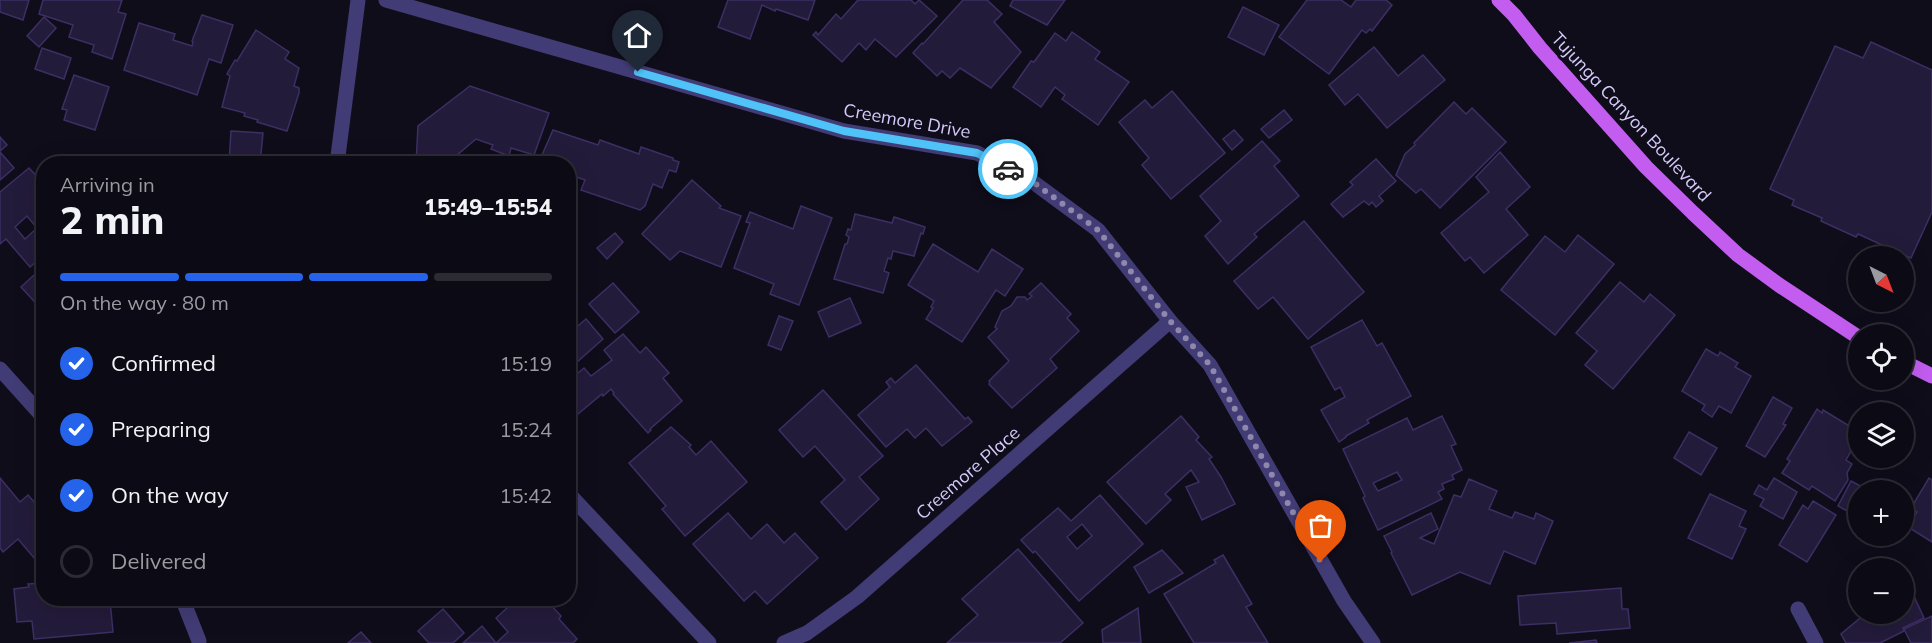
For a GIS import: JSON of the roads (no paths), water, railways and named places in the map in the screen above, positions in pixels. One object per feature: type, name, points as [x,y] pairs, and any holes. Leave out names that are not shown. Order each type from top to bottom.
[{"type":"main road","name":"Tujunga Canyon Boulevard","points":[[1499,0],[1646,167],[1693,213],[1738,255],[1848,330]]},
{"type":"main road","points":[[1914,367],[1932,376]]},
{"type":"street","points":[[338,156],[358,0]]},
{"type":"street","name":"Creemore Drive","points":[[386,0],[844,131],[977,153],[1033,182],[1098,230],[1170,321],[1210,365],[1344,601],[1372,643]]},
{"type":"street","name":"Creemore Place","points":[[784,643],[807,633],[857,597],[1170,321]]},
{"type":"street","points":[[0,369],[36,409]]},
{"type":"street","points":[[576,502],[709,643]]},
{"type":"street","points":[[185,606],[199,641]]},
{"type":"street","points":[[1798,609],[1816,643]]}]
